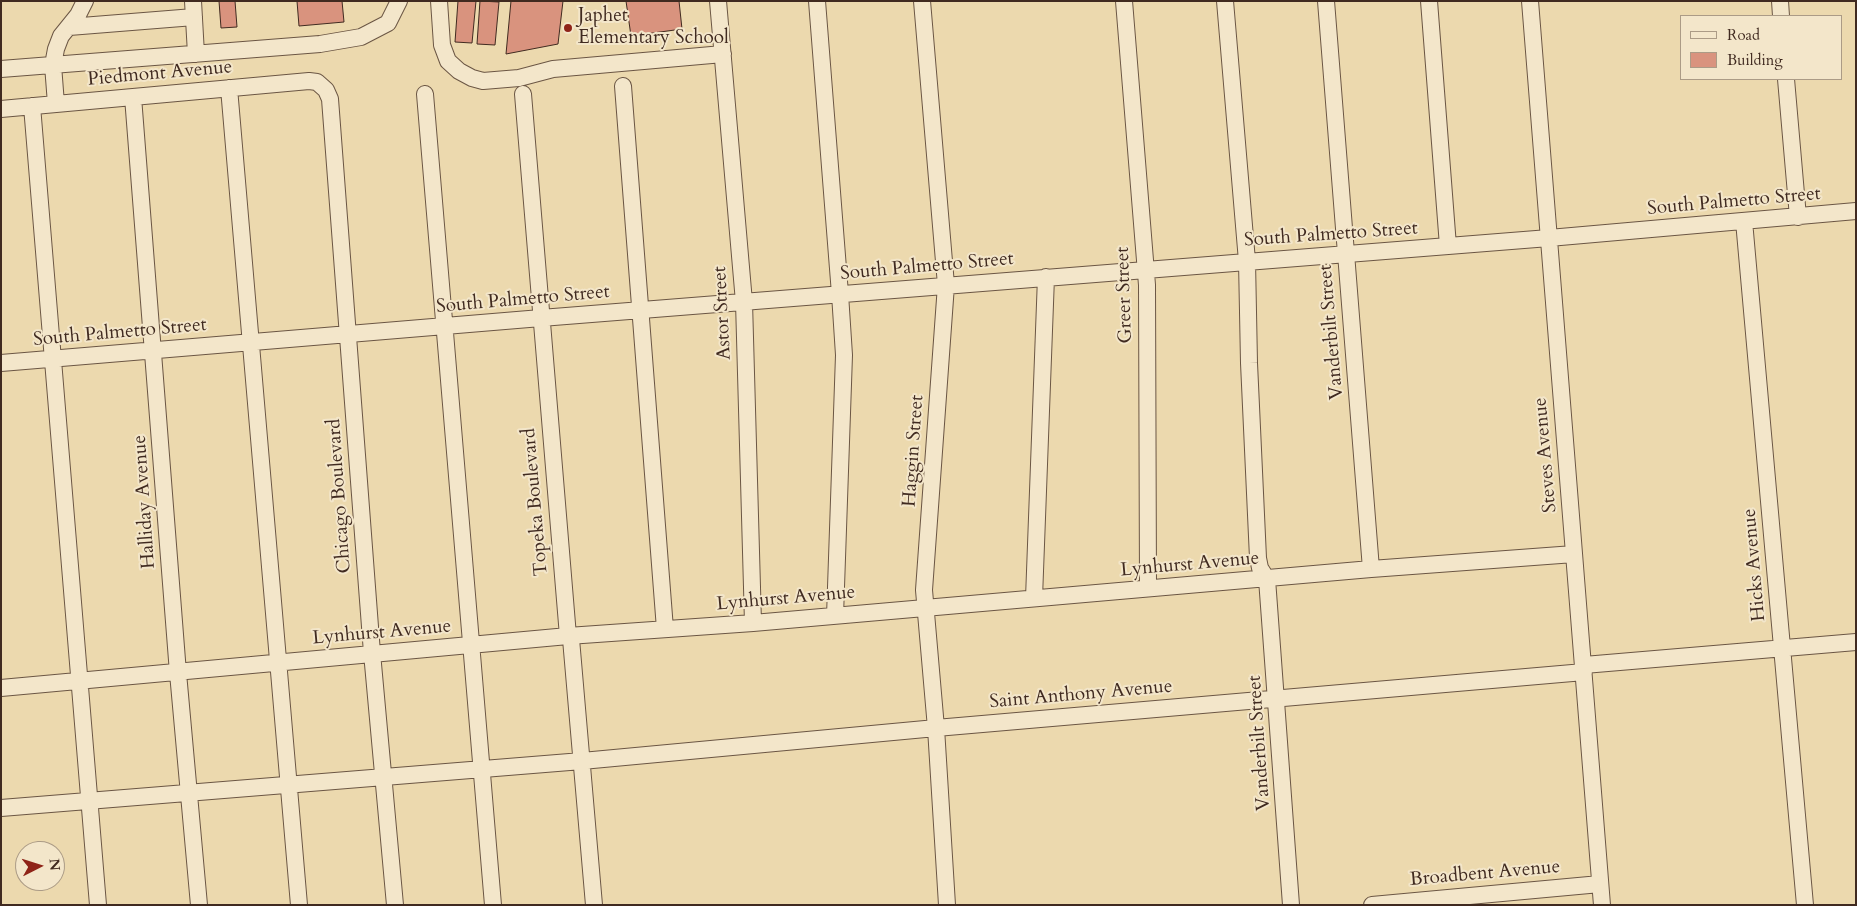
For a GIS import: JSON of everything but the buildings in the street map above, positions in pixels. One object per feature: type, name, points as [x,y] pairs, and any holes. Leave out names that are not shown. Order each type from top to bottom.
[{"type":"street","points":[[56,104],[53,65],[61,36],[69,27],[85,1]]},
{"type":"street","points":[[1,69],[320,44],[360,37],[388,23],[398,1]]},
{"type":"street","points":[[439,1],[442,45],[448,61],[459,71],[472,78],[484,80],[519,78],[553,69],[723,54]]},
{"type":"street","name":"Astor Street","points":[[718,1],[744,302],[753,623]]},
{"type":"street","points":[[817,1],[844,355],[835,616]]},
{"type":"street","name":"Haggin Street","points":[[922,1],[946,285],[924,590],[936,728],[947,905]]},
{"type":"street","name":"Greer Street","points":[[1124,1],[1146,269],[1148,588]]},
{"type":"street","points":[[1225,1],[1247,261],[1249,363],[1258,558],[1260,568],[1268,579]]},
{"type":"street","name":"Vanderbilt Street","points":[[1326,1],[1372,569]]},
{"type":"street","points":[[1429,1],[1448,246]]},
{"type":"street","name":"Steves Avenue","points":[[1530,1],[1602,905]]},
{"type":"street","points":[[1780,1],[1781,15]]},
{"type":"street","points":[[69,27],[193,9],[196,54]]},
{"type":"street","points":[[1786,80],[1798,217]]},
{"type":"street","name":"Piedmont Avenue","points":[[1,109],[308,81],[317,82],[322,86]]},
{"type":"street","name":"Chicago Boulevard","points":[[322,86],[330,99],[372,653],[395,905]]},
{"type":"street","points":[[623,86],[665,629]]},
{"type":"street","points":[[229,88],[299,905]]},
{"type":"street","points":[[425,94],[493,905]]},
{"type":"street","name":"Topeka Boulevard","points":[[523,94],[568,636],[571,639],[594,905]]},
{"type":"street","name":"Halliday Avenue","points":[[134,97],[178,673],[198,905]]},
{"type":"street","points":[[32,106],[98,905]]},
{"type":"street","name":"South Palmetto Street","points":[[1,363],[946,285],[1549,238],[1856,211]]},
{"type":"street","name":"Hicks Avenue","points":[[1744,221],[1805,905]]},
{"type":"street","points":[[1034,598],[1046,277]]},
{"type":"street","name":"Lynhurst Avenue","points":[[1,688],[178,673],[472,644],[753,623],[1372,569],[1574,554]]},
{"type":"street","name":"Vanderbilt Street","points":[[1268,579],[1291,905]]},
{"type":"street","name":"Saint Anthony Avenue","points":[[1,808],[582,761],[1277,699],[1856,642]]},
{"type":"street","name":"Broadbent Avenue","points":[[1372,905],[1600,884]]},
{"type":"place","name":"Japhet Elementary School","points":[[568,28]]}]
